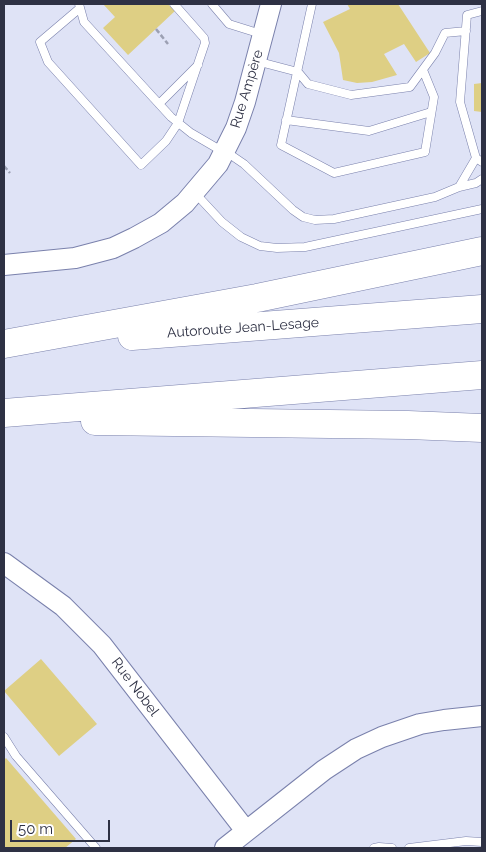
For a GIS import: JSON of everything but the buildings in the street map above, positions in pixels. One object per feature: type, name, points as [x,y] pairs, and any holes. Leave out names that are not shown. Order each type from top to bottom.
[{"type":"highway","points":[[4,344],[257,298],[482,252]]},
{"type":"highway","name":"Autoroute Jean-Lesage","points":[[4,348],[482,309]]},
{"type":"highway","points":[[4,412],[482,375]]},
{"type":"highway","points":[[4,420],[408,425],[482,428]]},
{"type":"street","name":"Rue Ampère","points":[[4,265],[75,258],[114,248],[161,223],[195,193],[212,172],[225,151],[242,111],[271,4]]},
{"type":"street","name":"Rue Nobel","points":[[4,564],[63,606],[97,639],[246,831]]},
{"type":"street","points":[[224,848],[335,762],[368,743],[420,724],[482,716]]},
{"type":"lane","points":[[174,4],[206,40],[200,64],[178,124],[166,141],[141,165],[48,62],[40,42],[79,6],[84,22],[178,124],[215,148],[225,151],[261,179],[298,215],[315,220],[334,219],[435,197],[458,187],[476,183],[482,179]]},
{"type":"lane","points":[[212,4],[229,24],[263,34]]},
{"type":"lane","points":[[312,4],[281,146],[334,173],[425,152],[434,97],[423,70]]},
{"type":"lane","points":[[458,187],[479,160],[460,102],[467,15],[482,11]]},
{"type":"lane","points":[[256,61],[298,72],[308,84],[351,95],[410,87],[435,53],[445,33],[466,31]]},
{"type":"lane","points":[[159,104],[200,64]]},
{"type":"lane","points":[[286,120],[369,131],[432,112]]},
{"type":"lane","points":[[195,193],[222,222],[241,237],[260,246],[277,248],[310,246],[482,209]]},
{"type":"lane","points":[[4,736],[16,756],[96,848]]},
{"type":"lane","points":[[409,848],[466,841],[482,842]]},
{"type":"lane","points":[[374,848],[392,848]]},
{"type":"path","points":[[156,29],[168,44]]},
{"type":"path","points":[[4,166],[10,173]]}]
